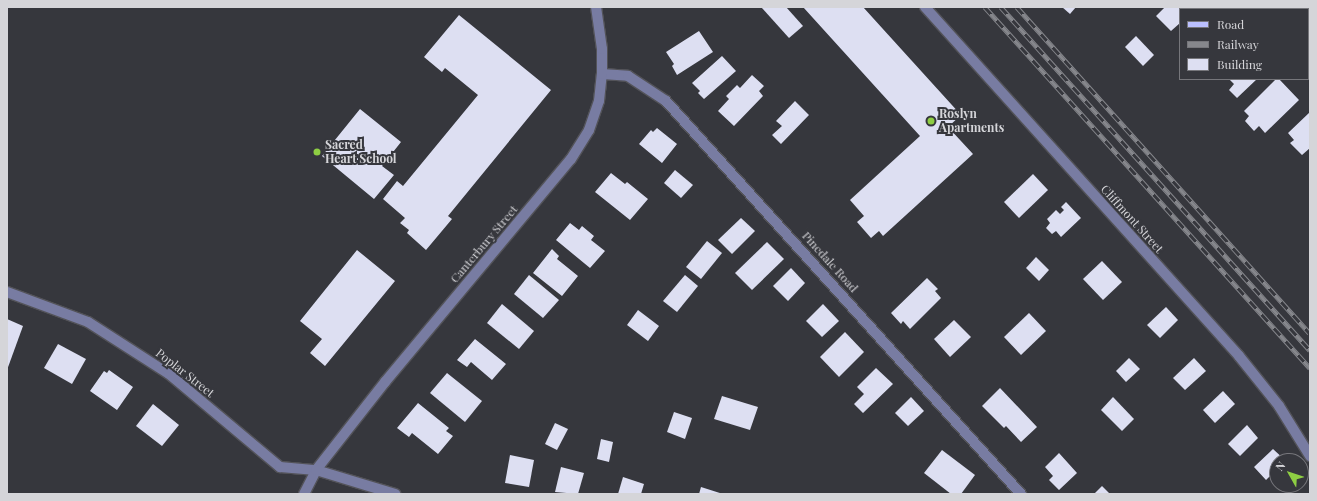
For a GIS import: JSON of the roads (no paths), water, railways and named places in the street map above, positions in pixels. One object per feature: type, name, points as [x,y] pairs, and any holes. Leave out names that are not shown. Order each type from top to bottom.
[{"type":"street","name":"Canterbury Street","points":[[316,470],[385,382],[571,159],[591,122],[599,101],[602,74],[602,49],[596,7]]},
{"type":"street","name":"Cliffmont Street","points":[[925,7],[1239,356],[1279,406],[1310,456]]},
{"type":"street","name":"Pinedale Road","points":[[602,74],[628,76],[666,101],[1021,494]]},
{"type":"street","name":"Poplar Street","points":[[7,292],[88,322],[169,374],[280,467],[316,470],[395,494]]},
{"type":"street","points":[[304,494],[316,470]]},
{"type":"railway","points":[[985,7],[1310,368]]},
{"type":"railway","points":[[1001,7],[1310,350]]},
{"type":"railway","points":[[1017,7],[1310,333]]},
{"type":"place","name":"Roslyn Apartments","points":[[931,121]]},
{"type":"place","name":"Sacred Heart School","points":[[317,152]]}]
